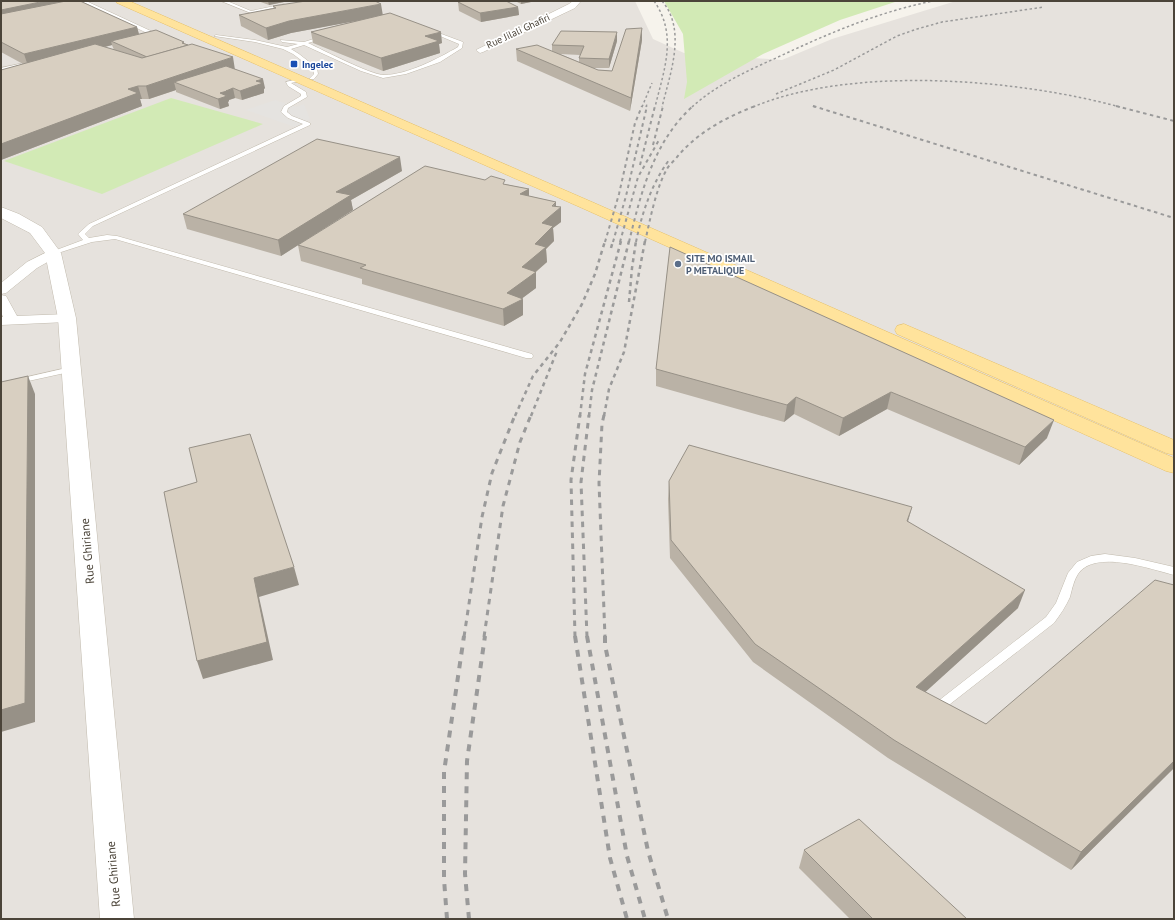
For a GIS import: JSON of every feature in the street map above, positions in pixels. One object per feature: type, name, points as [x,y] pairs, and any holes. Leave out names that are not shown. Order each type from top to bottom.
[{"type":"main road","points":[[121,1],[305,79],[705,243],[1174,448]]},
{"type":"main road","points":[[136,1],[559,193],[1174,466]]},
{"type":"street","name":"Rue Jilali Ghafiri","points":[[480,50],[572,6],[577,1]]},
{"type":"street","name":"Rue Ghiriane","points":[[1,212],[13,216],[36,230],[53,253],[67,318],[117,919]]},
{"type":"street","points":[[1,290],[32,265],[53,253]]},
{"type":"street","points":[[1,299],[7,321],[67,318]]},
{"type":"lane","points":[[224,2],[232,1]]},
{"type":"lane","points":[[224,2],[254,12],[292,3]]},
{"type":"lane","points":[[82,3],[90,4],[153,34],[144,40]]},
{"type":"lane","points":[[282,41],[304,42],[363,70],[383,77],[404,73],[438,61],[460,48],[461,43],[428,29]]},
{"type":"lane","points":[[87,240],[81,234],[91,225],[308,124],[290,117],[284,112],[286,107],[304,97],[304,93],[290,86],[288,82],[305,79],[316,74],[315,68],[294,52],[286,48],[243,39],[216,36]]},
{"type":"lane","points":[[286,48],[326,36]]},
{"type":"lane","points":[[1,69],[19,65]]},
{"type":"lane","points":[[1,74],[24,69]]},
{"type":"lane","points":[[53,253],[87,240],[102,237],[115,237],[529,356]]},
{"type":"lane","points":[[1,385],[71,369]]},
{"type":"lane","points":[[941,705],[1050,620],[1065,600],[1074,572],[1081,564],[1093,559],[1109,557],[1174,571]]},
{"type":"shaded area","points":[[1,1],[635,1],[653,39],[684,53],[782,60],[832,39],[956,1],[1174,1],[1174,919],[1,919]]},
{"type":"shaded area","points":[[275,100],[297,107],[304,104],[310,119],[295,127],[246,110]]},
{"type":"green space","points":[[664,1],[898,1],[840,20],[763,54],[684,99],[687,82],[683,34]]},
{"type":"green space","points":[[171,98],[263,124],[102,194],[4,161]]},
{"type":"building","points":[[1,1],[45,1],[1,10]]},
{"type":"building","points":[[66,1],[80,1],[137,27],[24,54],[1,42],[1,14]]},
{"type":"building","points":[[306,1],[375,1],[381,4],[289,21],[266,28],[239,15],[276,8],[273,6]]},
{"type":"building","points":[[506,1],[518,7],[480,13],[458,2]]},
{"type":"building","points":[[390,13],[441,32],[425,36],[439,41],[381,58],[311,32]]},
{"type":"building","points":[[642,28],[631,98],[516,49],[537,45],[598,70],[612,71],[626,29]]},
{"type":"building","points":[[156,30],[188,45],[147,57],[111,41]]},
{"type":"building","points":[[561,31],[617,32],[609,59],[579,58],[584,46],[552,45]]},
{"type":"building","points":[[95,44],[142,58],[192,44],[233,57],[146,86],[138,86],[128,89],[138,93],[1,144],[1,70]]},
{"type":"building","points":[[226,66],[263,79],[256,81],[263,83],[240,91],[233,88],[220,93],[227,96],[218,99],[174,82]]},
{"type":"building","points":[[317,139],[400,157],[336,192],[351,195],[278,240],[183,214]]},
{"type":"building","points":[[425,166],[485,180],[491,176],[505,180],[503,184],[529,189],[520,194],[556,202],[552,206],[561,207],[542,223],[553,226],[535,244],[546,247],[522,267],[536,272],[507,293],[523,299],[503,309],[360,268],[366,265],[298,245]]},
{"type":"building","points":[[670,247],[1054,420],[1025,447],[891,392],[843,418],[796,397],[787,405],[656,369]]},
{"type":"building","points":[[28,376],[25,703],[1,710],[1,382]]},
{"type":"building","points":[[250,434],[294,567],[254,578],[267,642],[197,661],[164,492],[197,482],[189,448]]},
{"type":"building","points":[[689,445],[912,507],[907,521],[1025,590],[916,687],[986,724],[1155,580],[1174,585],[1174,761],[1081,852],[894,740],[755,644],[671,540],[669,481]]},
{"type":"building","points":[[859,819],[967,919],[873,919],[804,850]]},
{"type":"railway","points":[[654,1],[666,27],[667,40],[665,66],[655,107]]},
{"type":"railway","points":[[662,1],[670,13],[674,25],[675,39],[672,67],[662,107]]},
{"type":"railway","points":[[692,107],[721,85],[732,79],[814,41],[892,11],[933,1]]},
{"type":"railway","points":[[776,94],[834,70],[897,36],[917,29],[942,22],[1044,7]]},
{"type":"railway","points":[[753,107],[793,94],[838,85],[886,81],[935,81],[1033,89],[1079,97],[1118,106]]},
{"type":"railway","points":[[642,107],[652,83]]},
{"type":"railway","points":[[605,242],[619,194],[635,123],[642,106]]},
{"type":"railway","points":[[613,242],[626,196],[647,106]]},
{"type":"railway","points":[[640,165],[655,106]]},
{"type":"railway","points":[[653,145],[663,106]]},
{"type":"railway","points":[[645,242],[651,214],[663,177],[669,166],[685,148],[703,133],[723,121],[755,106]]},
{"type":"railway","points":[[815,107],[813,106],[1174,218]]},
{"type":"railway","points":[[1118,106],[1174,121]]},
{"type":"railway","points":[[629,242],[644,186],[651,168],[668,135],[692,107]]},
{"type":"railway","points":[[620,242],[638,177],[659,140]]},
{"type":"railway","points":[[636,242],[641,220],[652,189],[669,160]]},
{"type":"railway","points":[[515,416],[533,376],[560,342],[582,304],[595,274],[605,241]]},
{"type":"railway","points":[[611,248],[613,241]]},
{"type":"railway","points":[[580,416],[585,374],[621,241]]},
{"type":"railway","points":[[589,416],[592,390],[629,241]]},
{"type":"railway","points":[[629,302],[636,241]]},
{"type":"railway","points":[[604,416],[609,389],[624,352],[645,241]]},
{"type":"railway","points":[[531,416],[557,351]]},
{"type":"railway","points":[[464,637],[482,517],[492,473],[515,415]]},
{"type":"railway","points":[[484,637],[503,506],[520,442],[531,415]]},
{"type":"railway","points":[[575,637],[571,480],[580,415]]},
{"type":"railway","points":[[587,637],[581,482],[589,415]]},
{"type":"railway","points":[[604,415],[602,424],[599,483],[605,637]]},
{"type":"railway","points":[[447,919],[444,879],[444,772],[464,636]]},
{"type":"railway","points":[[469,919],[465,874],[467,761],[485,636]]},
{"type":"railway","points":[[575,636],[610,858],[627,919]]},
{"type":"railway","points":[[587,636],[627,856],[645,919]]},
{"type":"railway","points":[[605,637],[605,645],[648,851],[668,919]]},
{"type":"place","name":"Ingelec","points":[[294,64]]},
{"type":"place","name":"SITE MO ISMAIL P METALIQUE","points":[[678,264]]}]
